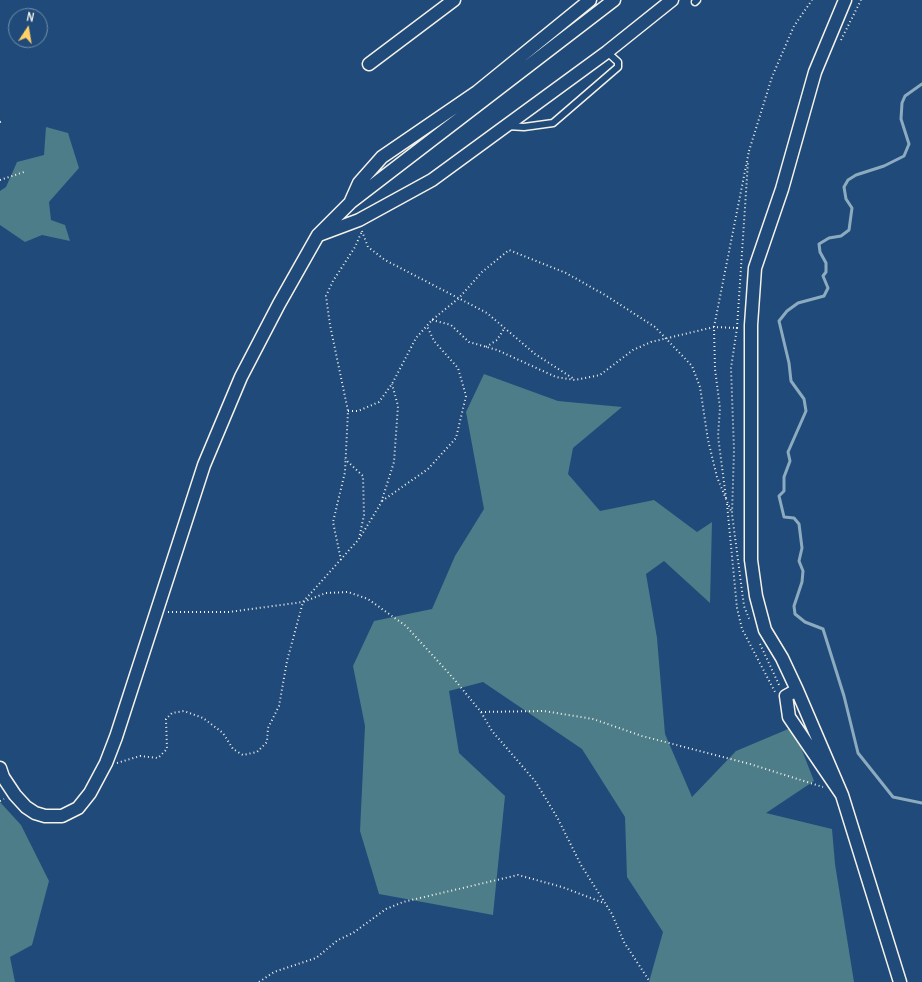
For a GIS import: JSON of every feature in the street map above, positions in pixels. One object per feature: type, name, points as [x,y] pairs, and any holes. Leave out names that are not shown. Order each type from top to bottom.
[{"type":"street","points":[[369,64],[454,0]]},
{"type":"street","points":[[351,202],[359,183],[382,157],[477,92],[590,0]]},
{"type":"street","points":[[0,768],[3,777],[15,795],[26,807],[35,813],[51,816],[62,816],[78,808],[90,793],[104,767],[116,737],[204,465],[241,377],[279,304],[318,235],[331,220],[351,202],[614,0]]},
{"type":"street","points":[[318,235],[360,225],[432,180],[606,52],[672,0]]},
{"type":"street","points":[[845,0],[815,72],[782,188],[755,268],[751,325],[751,560],[756,596],[765,630],[782,658],[797,690],[842,795],[900,982]]},
{"type":"street","points":[[797,690],[782,697],[789,717],[842,795]]},
{"type":"lane","points":[[505,126],[524,127],[553,123],[618,67],[618,62],[606,52]]},
{"type":"path","points":[[782,697],[742,629],[737,608],[727,502],[718,442],[720,408],[715,369],[714,328],[749,151],[772,77],[794,26],[812,0]]},
{"type":"path","points":[[749,151],[732,368],[734,450],[732,514],[744,606],[752,626]]},
{"type":"path","points":[[0,180],[24,172]]},
{"type":"path","points":[[360,225],[368,247],[385,260],[487,313],[535,354],[575,380]]},
{"type":"path","points":[[341,560],[333,522],[345,472],[348,411],[330,325],[326,296],[333,281],[355,246],[360,225]]},
{"type":"path","points":[[348,411],[358,411],[379,402],[392,384],[406,354],[416,338],[432,320],[459,298],[482,272],[509,250],[573,277],[655,327],[692,366],[700,387],[708,440],[717,477],[732,514]]},
{"type":"path","points":[[432,320],[451,324],[470,342],[486,347],[556,377],[575,380],[600,375],[633,350],[651,342],[714,328],[736,328]]},
{"type":"path","points":[[382,501],[428,469],[456,438],[458,431],[466,396],[458,368],[434,341],[427,326]]},
{"type":"path","points":[[486,347],[497,340],[504,329]]},
{"type":"path","points":[[104,767],[140,756],[158,758],[167,749],[166,719],[172,713],[184,711],[203,718],[223,733],[233,749],[243,755],[257,752],[267,742],[268,728],[279,706],[287,661],[303,602],[359,539],[382,501],[394,462],[398,406],[392,384]]},
{"type":"path","points":[[345,459],[363,476],[364,515],[359,539]]},
{"type":"path","points":[[157,612],[229,612],[303,602],[326,593],[348,592],[368,599],[406,626],[454,679],[481,712],[492,731],[543,792],[581,865],[605,904],[624,942],[650,982]]},
{"type":"path","points":[[758,639],[782,697]]},
{"type":"path","points":[[481,712],[544,710],[592,718],[642,736],[750,764],[825,788]]},
{"type":"path","points":[[259,982],[274,972],[316,958],[338,940],[353,933],[386,909],[403,902],[518,874],[562,887],[605,904]]},
{"type":"green space","points":[[46,127],[68,133],[79,168],[49,202],[51,220],[65,225],[70,241],[42,235],[25,242],[0,225],[0,191],[6,187],[17,162],[44,155]]},
{"type":"green space","points":[[484,374],[558,401],[622,407],[573,448],[568,474],[600,511],[654,500],[697,532],[712,522],[710,603],[664,561],[646,574],[657,638],[665,734],[692,797],[736,751],[793,727],[814,781],[766,813],[832,829],[835,864],[854,982],[649,982],[663,932],[627,877],[625,817],[582,749],[483,682],[449,691],[459,753],[505,796],[493,915],[379,894],[360,831],[365,726],[353,666],[374,621],[432,609],[455,556],[484,509],[466,412]]},
{"type":"green space","points":[[0,802],[21,825],[49,881],[32,945],[10,957],[15,982],[0,982]]},
{"type":"waterway","points":[[922,84],[905,96],[902,103],[901,119],[909,144],[904,156],[884,166],[856,175],[848,180],[844,187],[846,199],[852,208],[849,230],[841,236],[829,238],[819,244],[820,252],[826,263],[826,272],[823,276],[828,288],[824,296],[798,303],[787,311],[779,321],[789,363],[791,381],[804,399],[806,411],[788,452],[790,461],[784,477],[784,491],[779,496],[784,517],[794,518],[799,524],[802,548],[799,561],[803,571],[802,582],[794,606],[795,614],[805,622],[823,629],[844,696],[858,753],[893,797],[922,803]]}]
